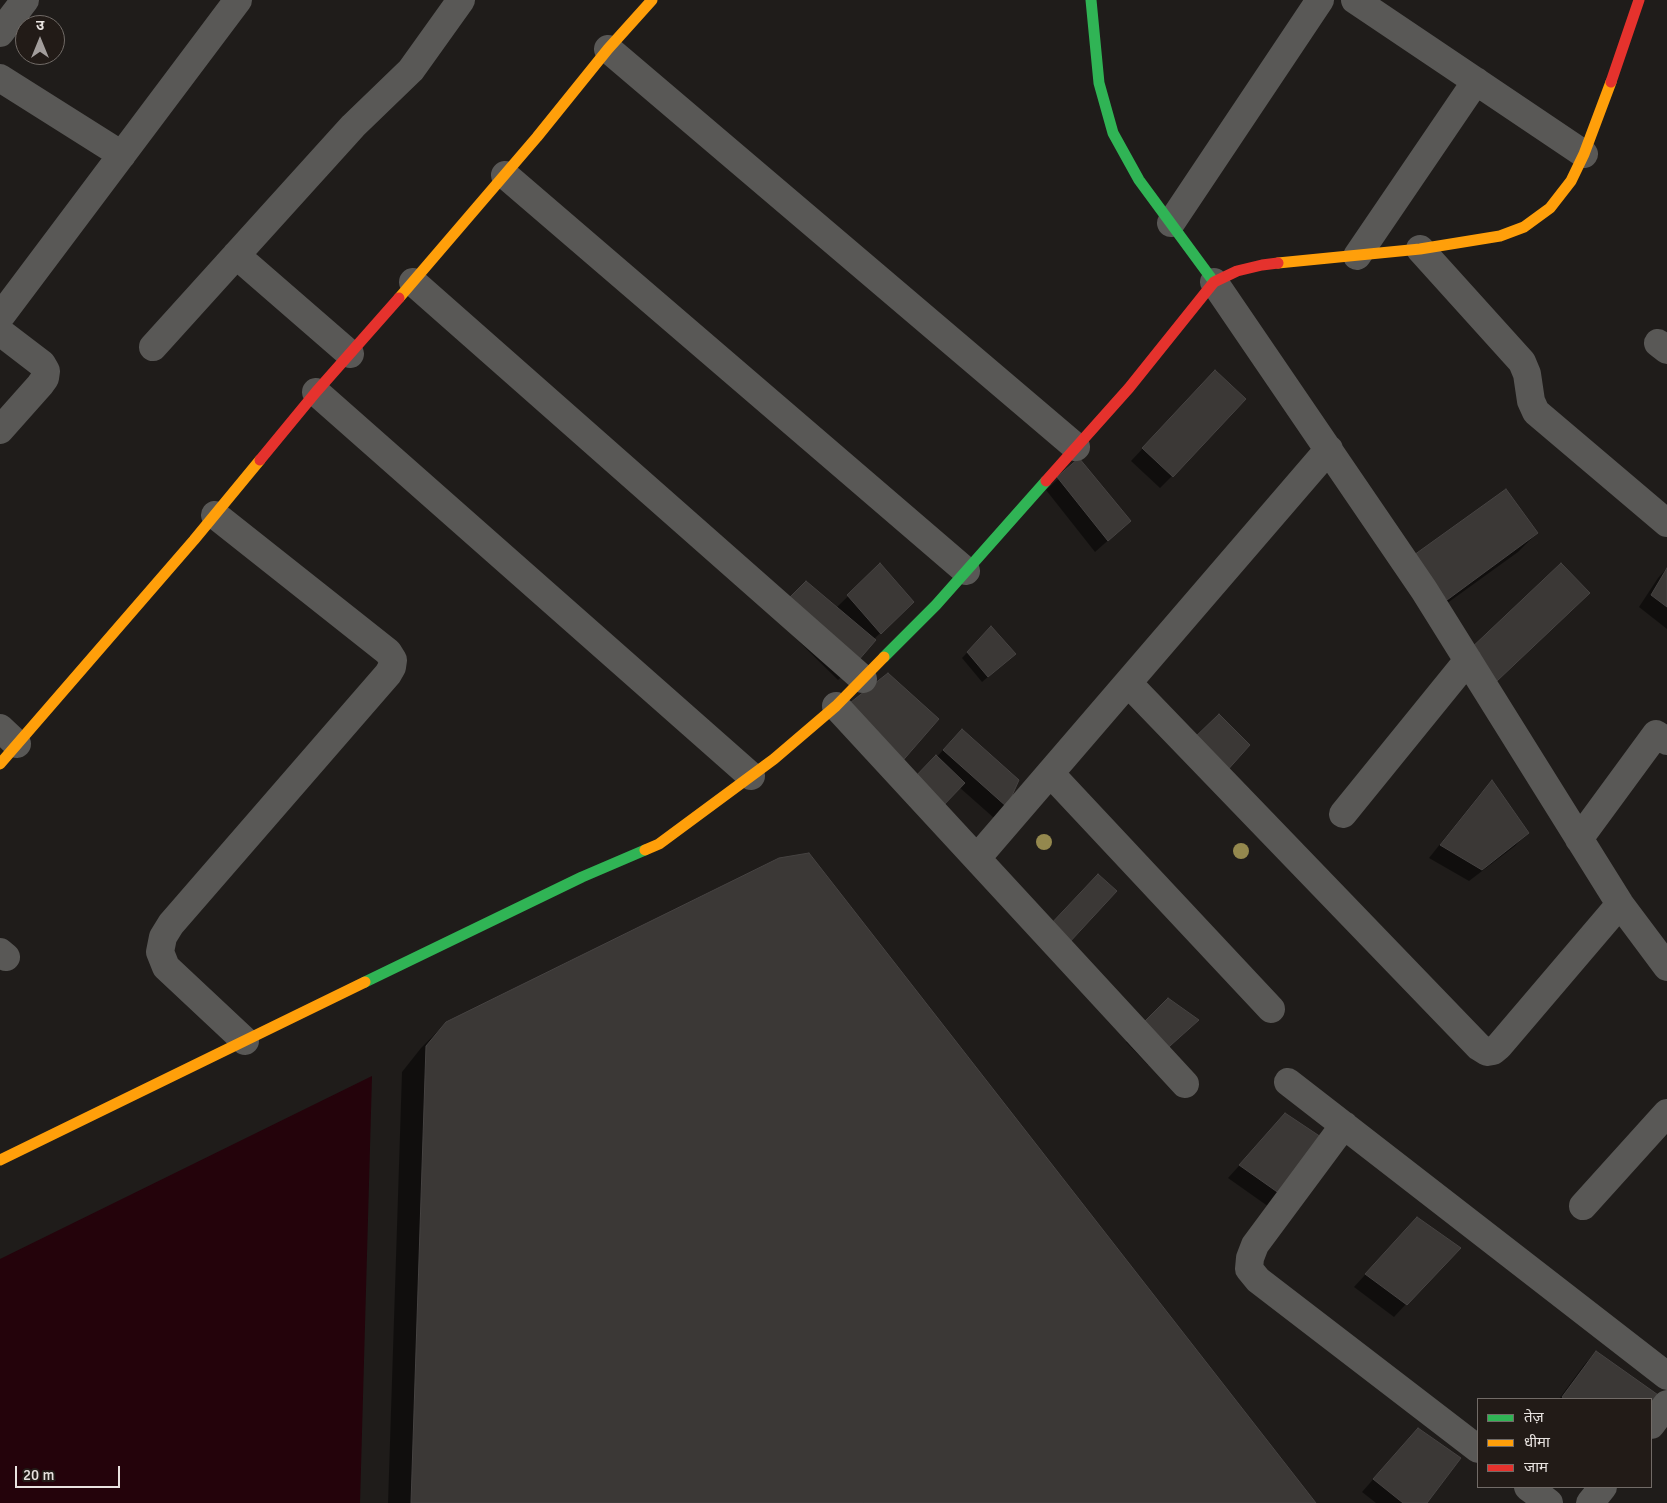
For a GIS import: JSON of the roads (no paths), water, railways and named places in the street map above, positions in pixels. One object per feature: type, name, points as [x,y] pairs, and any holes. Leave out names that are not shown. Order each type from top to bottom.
[{"type":"street","points":[[0,33],[26,0]]},
{"type":"street","points":[[0,317],[238,0]]},
{"type":"street","points":[[153,347],[353,126],[411,70],[461,0]]},
{"type":"street","points":[[6,745],[215,515],[316,392],[505,175],[608,49],[652,0]]},
{"type":"street","points":[[1171,224],[1320,0]]},
{"type":"street","points":[[1355,0],[1584,154]]},
{"type":"street","points":[[0,1160],[582,877],[659,844],[774,759],[836,706],[863,679],[936,605],[1129,388],[1214,282],[1237,271],[1262,266],[1357,256],[1500,236],[1524,227],[1550,208],[1571,181],[1584,154],[1621,56],[1639,0]]},
{"type":"street","points":[[1097,6],[1099,83],[1114,133],[1139,180],[1214,282],[1424,590],[1620,904],[1667,967]]},
{"type":"street","points":[[608,49],[1076,447]]},
{"type":"street","points":[[0,78],[122,155]]},
{"type":"street","points":[[1357,256],[1476,81]]},
{"type":"street","points":[[505,175],[966,571]]},
{"type":"street","points":[[1420,248],[1522,362],[1527,374],[1531,401],[1536,412],[1667,523]]},
{"type":"street","points":[[236,255],[350,354]]},
{"type":"street","points":[[413,282],[863,679]]},
{"type":"street","points":[[0,332],[42,364],[46,372],[40,386],[0,430]]},
{"type":"street","points":[[316,392],[750,776]]},
{"type":"street","points":[[977,858],[1329,449]]},
{"type":"street","points":[[215,515],[388,652],[393,660],[388,674],[171,924],[163,937],[160,952],[166,967],[245,1041]]},
{"type":"street","points":[[1343,814],[1468,660]]},
{"type":"street","points":[[1128,683],[1478,1047],[1487,1052],[1493,1051],[1499,1046],[1620,904]]},
{"type":"street","points":[[836,706],[1185,1084]]},
{"type":"street","points":[[1580,839],[1663,731]]},
{"type":"street","points":[[1050,773],[1270,1009]]},
{"type":"street","points":[[1288,1082],[1667,1376]]},
{"type":"street","points":[[1583,1206],[1667,1113]]},
{"type":"street","points":[[1344,1125],[1255,1245],[1250,1258],[1249,1269],[1258,1280],[1477,1448]]},
{"type":"street","points":[[1652,1424],[1667,1404]]},
{"type":"street","points":[[1529,1488],[1549,1503]]},
{"type":"street","points":[[1590,1503],[1602,1488]]}]
